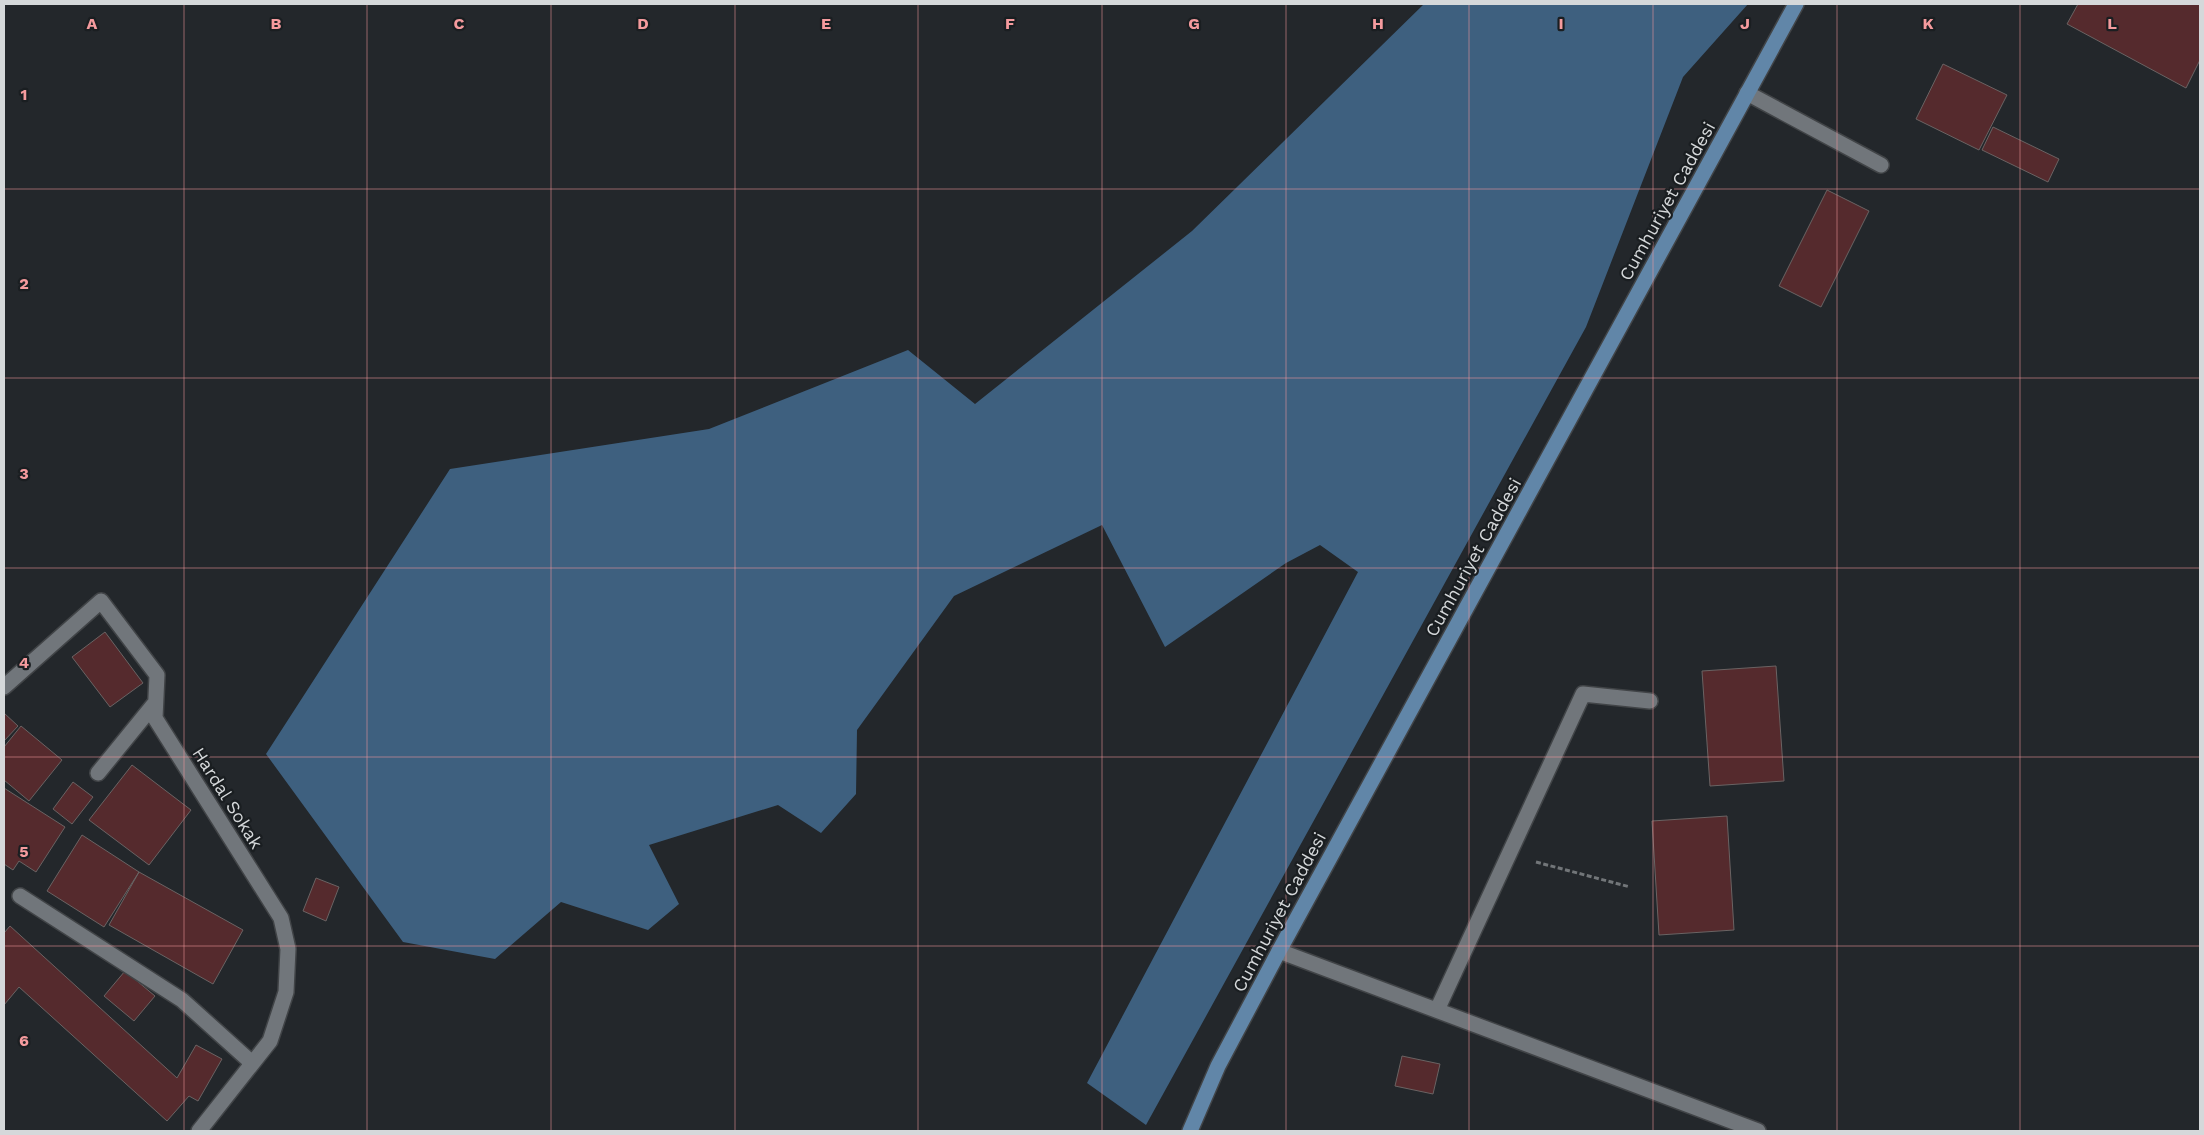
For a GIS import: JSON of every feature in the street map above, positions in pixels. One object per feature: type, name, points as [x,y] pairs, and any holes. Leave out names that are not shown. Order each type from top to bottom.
[{"type":"main road","name":"Cumhuriyet Caddesi","points":[[1190,1131],[1218,1066],[1279,951],[1796,4]]},
{"type":"street","points":[[1747,93],[1881,165]]},
{"type":"street","name":"Hardal Sokak","points":[[4,687],[102,601],[157,675],[155,718],[281,918],[288,949],[286,992],[270,1041],[199,1131]]},
{"type":"street","points":[[1437,1010],[1583,694],[1650,701]]},
{"type":"street","points":[[98,773],[155,704]]},
{"type":"street","points":[[20,896],[182,1000],[252,1063]]},
{"type":"street","points":[[1279,951],[1758,1131]]},
{"type":"path","points":[[1508,855],[1630,887]]},
{"type":"shaded area","points":[[1424,4],[1748,4],[1683,77],[1586,327],[1146,1125],[1087,1083],[1358,572],[1320,545],[1286,563],[1165,647],[1102,525],[954,596],[857,730],[856,794],[821,833],[778,805],[649,845],[679,904],[648,930],[561,902],[495,959],[403,942],[266,754],[450,469],[709,429],[908,350],[975,404],[1192,231]]},
{"type":"building","points":[[2078,4],[2200,4],[2200,60],[2186,88],[2067,24]]},
{"type":"building","points":[[1943,64],[2007,95],[1979,150],[1916,119]]},
{"type":"building","points":[[1993,127],[2059,159],[2048,182],[1982,150]]},
{"type":"building","points":[[1827,190],[1869,211],[1821,307],[1779,286]]},
{"type":"building","points":[[105,632],[143,683],[110,707],[72,657]]},
{"type":"building","points":[[1776,666],[1784,781],[1710,786],[1702,671]]},
{"type":"building","points":[[4,713],[18,726],[4,741]]},
{"type":"building","points":[[21,726],[62,760],[29,801],[4,780],[4,747]]},
{"type":"building","points":[[132,765],[191,810],[149,865],[89,820]]},
{"type":"building","points":[[73,782],[93,797],[72,824],[53,809]]},
{"type":"building","points":[[4,788],[65,827],[36,872],[19,861],[13,870],[4,864]]},
{"type":"building","points":[[1727,816],[1734,930],[1659,935],[1652,821]]},
{"type":"building","points":[[82,835],[139,872],[104,927],[47,891]]},
{"type":"building","points":[[139,872],[243,930],[213,984],[109,925]]},
{"type":"building","points":[[316,878],[339,887],[326,921],[303,911]]},
{"type":"building","points":[[10,926],[177,1078],[196,1045],[222,1059],[198,1101],[189,1096],[167,1121],[19,987],[4,1005],[4,933]]},
{"type":"building","points":[[125,971],[155,996],[134,1021],[104,996]]},
{"type":"building","points":[[1402,1056],[1440,1064],[1433,1094],[1395,1086]]}]
